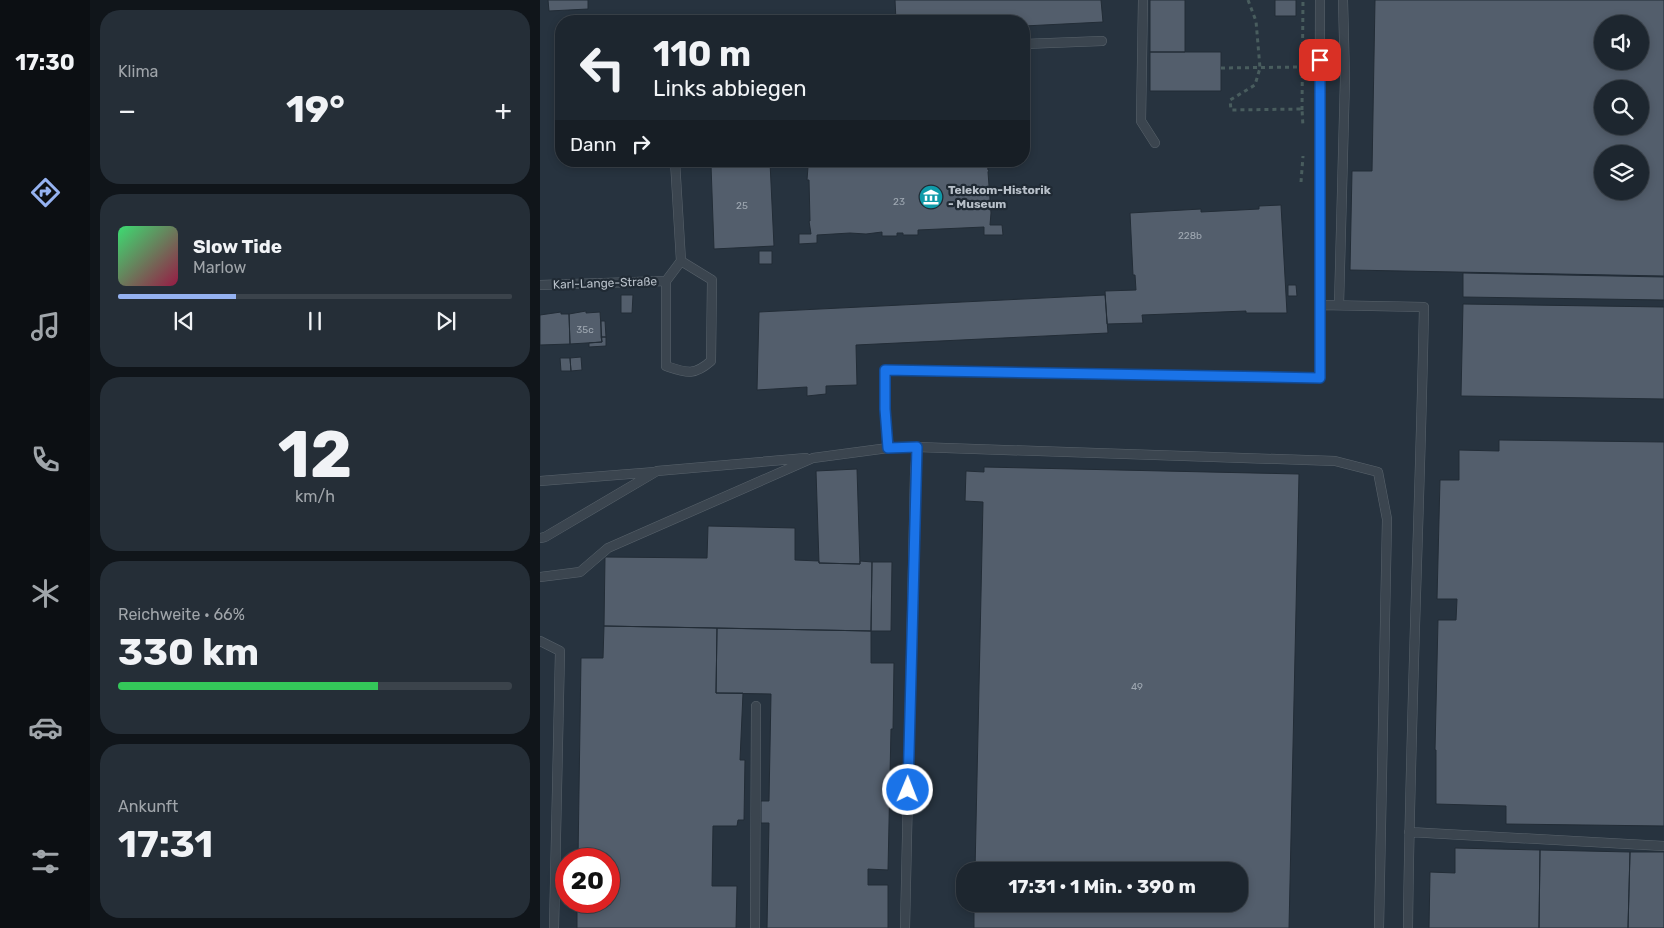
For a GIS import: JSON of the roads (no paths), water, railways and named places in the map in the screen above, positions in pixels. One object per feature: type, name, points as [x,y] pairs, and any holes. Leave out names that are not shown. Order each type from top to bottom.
[{"type":"lane","points":[[1143,0],[1141,121],[1155,143]]},
{"type":"lane","points":[[888,448],[885,370],[1320,378],[1320,0]]},
{"type":"lane","points":[[1338,305],[1345,78],[1343,0]]},
{"type":"lane","points":[[1030,44],[1102,41]]},
{"type":"lane","points":[[666,281],[666,366],[682,371],[700,371],[711,361],[712,280],[680,261],[675,167]]},
{"type":"lane","name":"Karl-Lange-Straße","points":[[540,285],[666,281],[680,261]]},
{"type":"lane","points":[[1320,305],[1424,307],[1408,928]]},
{"type":"lane","points":[[905,928],[917,447]]},
{"type":"lane","points":[[540,481],[813,458],[888,448],[917,447],[1335,461],[1378,472],[1388,519],[1379,928]]},
{"type":"lane","points":[[540,577],[580,572],[608,548],[813,458]]},
{"type":"lane","points":[[540,538],[545,537],[658,471]]},
{"type":"lane","points":[[540,641],[560,651],[554,928]]},
{"type":"lane","points":[[755,928],[756,706]]},
{"type":"lane","points":[[1409,832],[1664,846]]},
{"type":"place","name":"Telekom-Historik - Museum","points":[[931,197]]}]
